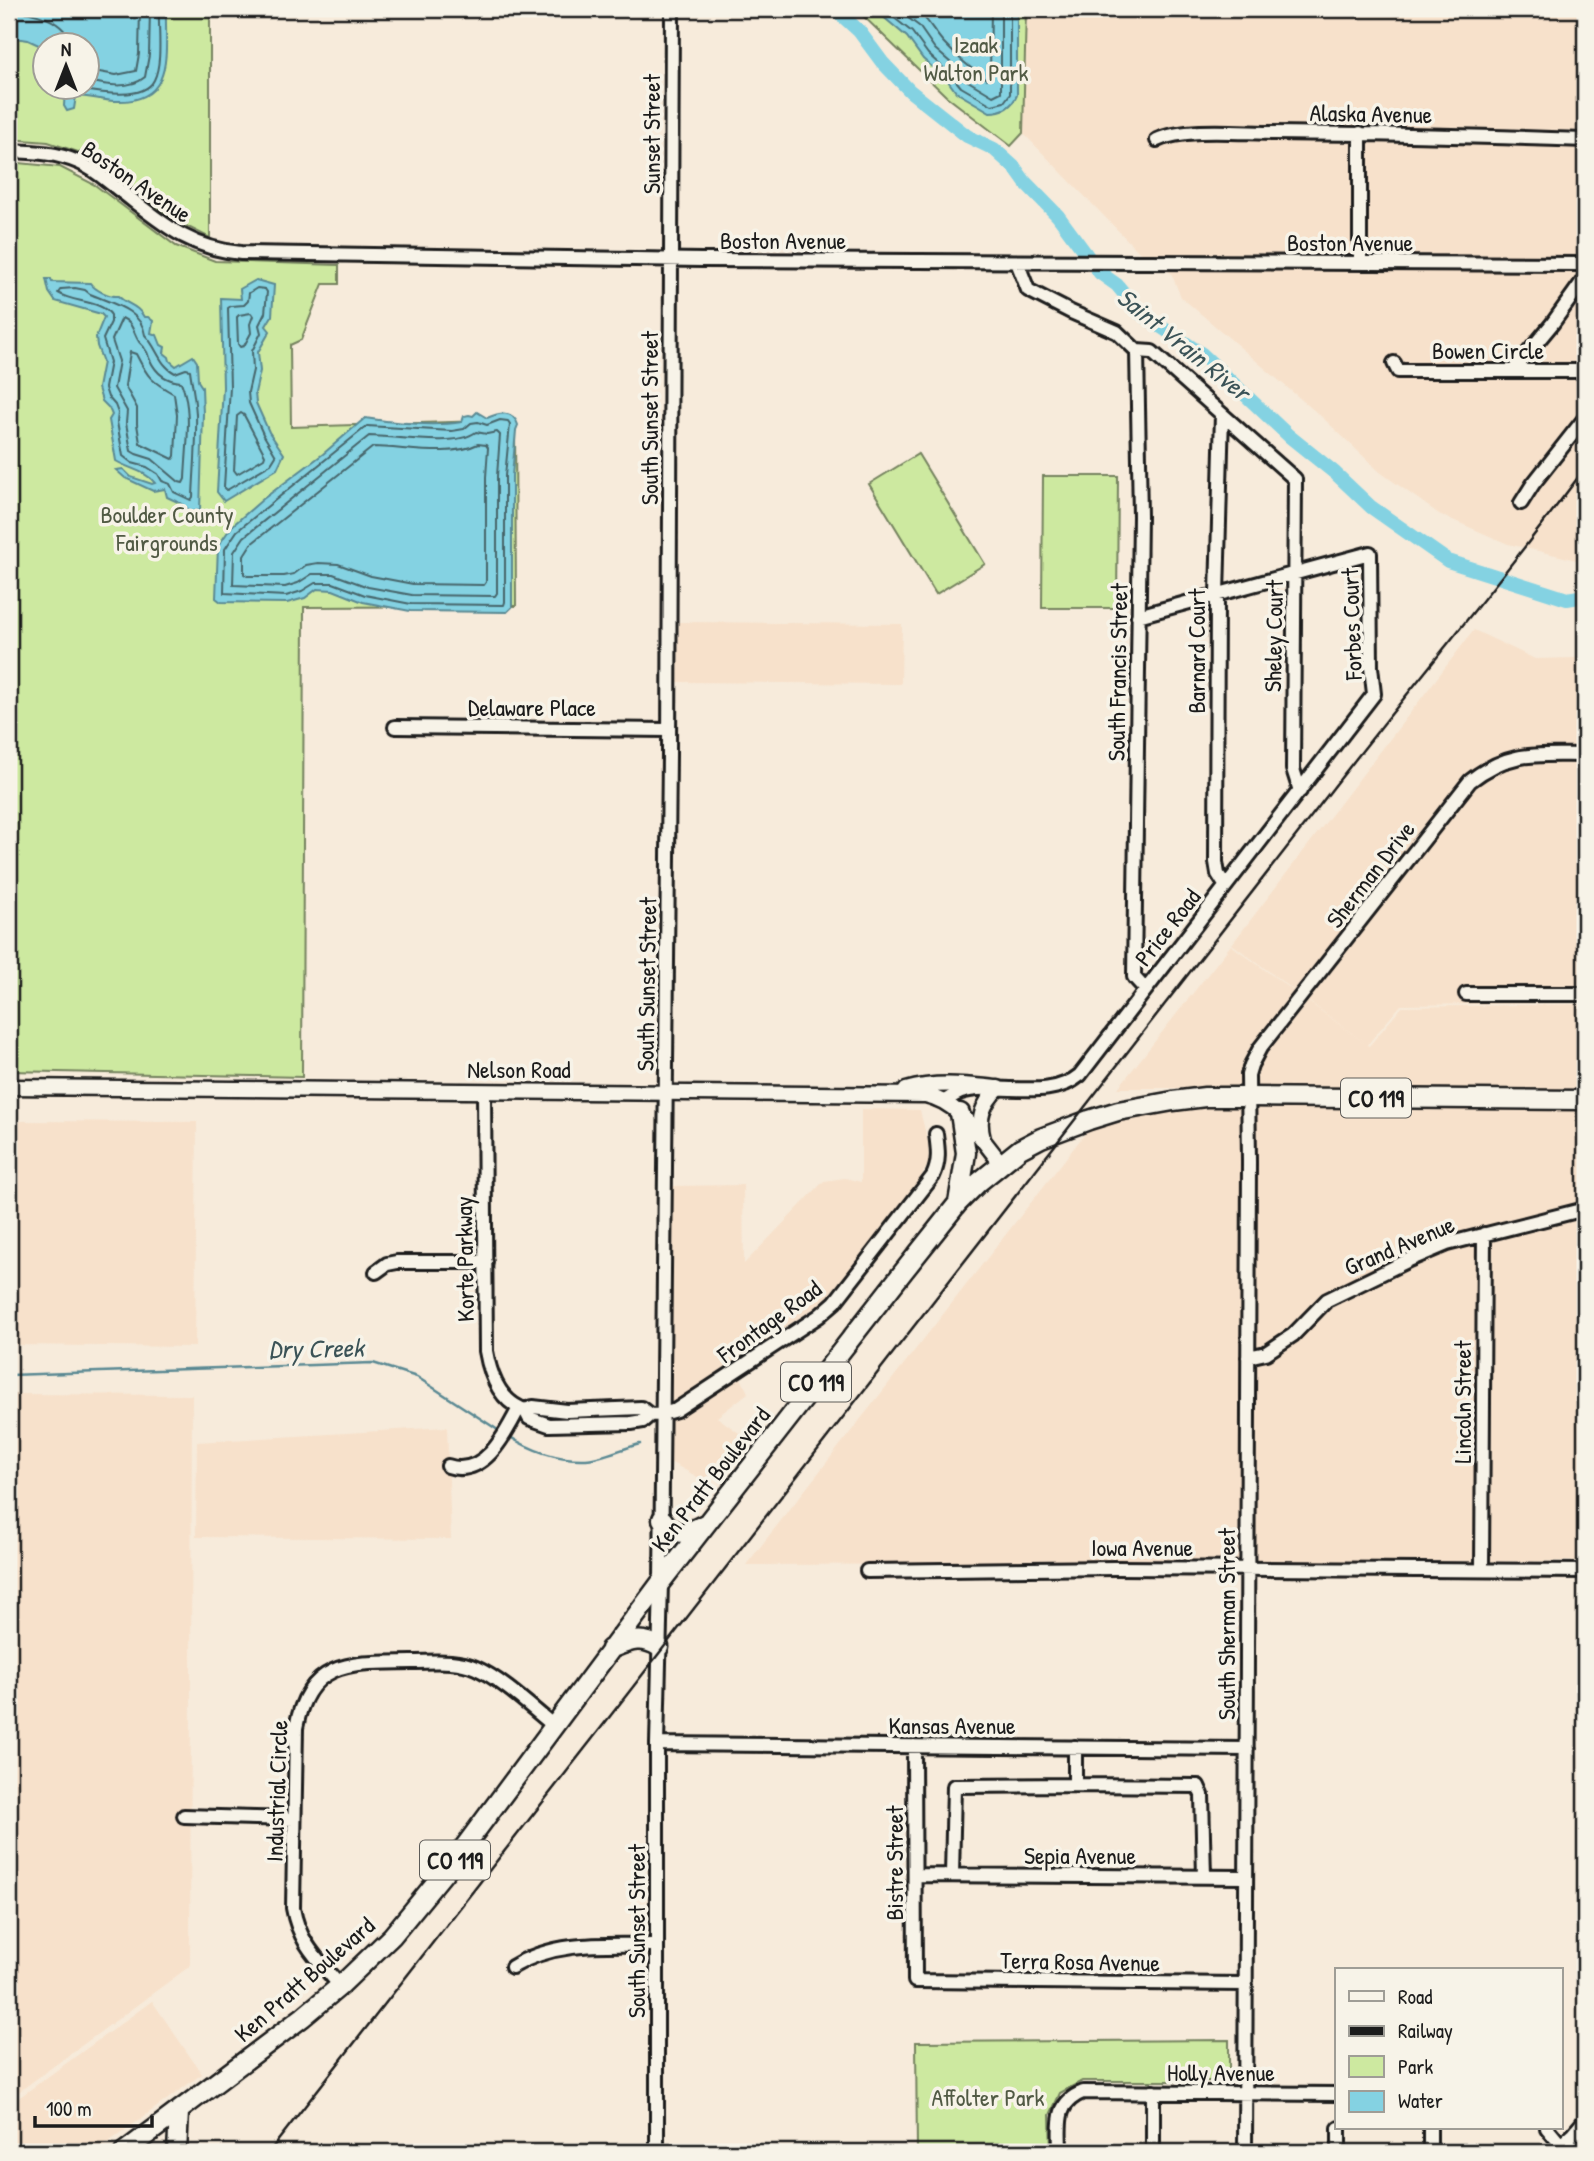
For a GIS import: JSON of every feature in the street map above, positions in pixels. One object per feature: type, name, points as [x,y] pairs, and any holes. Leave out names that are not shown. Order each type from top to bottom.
[{"type":"highway","name":"Ken Pratt Boulevard","points":[[124,2152],[303,2017],[376,1952],[418,1906],[661,1582],[958,1203],[1001,1163],[1041,1138],[1062,1129],[1118,1111],[1183,1100],[1247,1097],[1585,1100]]},
{"type":"highway","points":[[958,1203],[966,1153],[960,1113]]},
{"type":"highway","points":[[662,1519],[668,1529],[684,1533],[708,1522]]},
{"type":"highway","points":[[610,1649],[640,1639],[659,1647]]},
{"type":"highway","points":[[177,2152],[179,2112]]},
{"type":"main road","points":[[891,1094],[922,1085],[998,1088]]},
{"type":"main road","name":"Nelson Road","points":[[9,1087],[925,1095],[945,1101],[960,1113],[1001,1163]]},
{"type":"main road","points":[[983,1141],[980,1128],[981,1111],[998,1088]]},
{"type":"street","name":"Sunset Street","points":[[671,260],[672,9]]},
{"type":"street","name":"Alaska Avenue","points":[[1157,139],[1182,133],[1360,133],[1585,140]]},
{"type":"street","points":[[1360,133],[1360,263]]},
{"type":"street","name":"Boston Avenue","points":[[9,151],[56,154],[79,162],[184,238],[222,251],[399,257],[671,260],[1585,264]]},
{"type":"street","name":"South Sunset Street","points":[[658,1710],[662,1519],[656,1415],[666,1093],[671,260]]},
{"type":"street","points":[[1017,262],[1028,290],[1082,318],[1117,332],[1137,351],[1152,352],[1222,414]]},
{"type":"street","points":[[1513,371],[1585,278]]},
{"type":"street","name":"South Francis Street","points":[[1137,351],[1140,516],[1134,977],[1145,989]]},
{"type":"street","name":"Bowen Circle","points":[[1394,363],[1398,371],[1585,371]]},
{"type":"street","name":"Sheley Court","points":[[1222,414],[1295,479],[1293,769],[1300,791]]},
{"type":"street","name":"Barnard Court","points":[[1222,414],[1217,594],[1216,862],[1217,874],[1225,885]]},
{"type":"street","points":[[1521,503],[1585,418]]},
{"type":"street","name":"Forbes Court","points":[[1294,574],[1370,553],[1371,667],[1374,694]]},
{"type":"street","points":[[1138,616],[1294,574]]},
{"type":"street","name":"Price Road","points":[[945,1101],[964,1091],[1054,1088],[1080,1075],[1374,694]]},
{"type":"street","name":"Delaware Place","points":[[395,727],[669,730]]},
{"type":"street","name":"Sherman Drive","points":[[1247,1097],[1248,1075],[1261,1048],[1470,781],[1500,761],[1518,756],[1585,755]]},
{"type":"street","points":[[1466,994],[1585,994]]},
{"type":"street","name":"Korte Parkway","points":[[484,1092],[486,1351],[496,1384],[506,1397],[522,1409]]},
{"type":"street","name":"South Sherman Street","points":[[1245,2152],[1249,1153],[1247,1097]]},
{"type":"street","name":"Frontage Road","points":[[656,1415],[676,1410],[695,1399],[819,1316],[835,1302],[933,1175],[939,1156],[936,1134]]},
{"type":"street","name":"Grand Avenue","points":[[1248,1357],[1266,1353],[1293,1335],[1327,1300],[1447,1244],[1585,1209]]},
{"type":"street","name":"Lincoln Street","points":[[1482,1570],[1484,1234]]},
{"type":"street","points":[[376,1272],[387,1264],[397,1262],[486,1262]]},
{"type":"street","points":[[448,1466],[459,1470],[486,1459],[522,1409],[533,1407],[567,1411],[641,1408],[656,1415]]},
{"type":"street","name":"Iowa Avenue","points":[[867,1571],[1247,1568],[1585,1570]]},
{"type":"street","name":"Industrial Circle","points":[[340,1986],[303,1941],[293,1908],[295,1732],[305,1696],[329,1672],[357,1663],[461,1663],[487,1674],[554,1726]]},
{"type":"street","name":"South Sunset Street","points":[[657,2152],[659,1667]]},
{"type":"street","name":"Kansas Avenue","points":[[657,1744],[1247,1749]]},
{"type":"street","name":"Bistre Street","points":[[914,1746],[915,1980]]},
{"type":"street","points":[[1075,1747],[1075,1785]]},
{"type":"street","points":[[952,1875],[954,1786],[1075,1785],[1198,1786],[1202,1795],[1203,1877]]},
{"type":"street","points":[[184,1816],[294,1819]]},
{"type":"street","name":"Sepia Avenue","points":[[915,1875],[1245,1877]]},
{"type":"street","points":[[512,1967],[537,1954],[558,1948],[591,1944],[657,1945]]},
{"type":"street","name":"Terra Rosa Avenue","points":[[915,1980],[1245,1984]]},
{"type":"street","name":"Holly Avenue","points":[[1060,2152],[1060,2119],[1066,2102],[1083,2092],[1335,2094]]},
{"type":"street","points":[[1153,2092],[1153,2152]]},
{"type":"street","points":[[1548,2130],[1557,2149],[1585,2120]]},
{"type":"street","points":[[1339,2130],[1339,2152]]},
{"type":"street","points":[[1430,2130],[1430,2152]]},
{"type":"shaded area","points":[[1026,9],[1585,9],[1585,562],[1508,544],[1439,514],[1380,472],[1323,418],[1181,297],[1171,273],[1139,252],[1023,133]]},
{"type":"shaded area","points":[[679,622],[902,624],[901,684],[678,682]]},
{"type":"shaded area","points":[[1474,630],[1535,659],[1575,658],[1585,655],[1585,1003],[1401,1005],[1367,1045],[1369,1046],[1402,1007],[1585,1004],[1585,1202],[1445,1240],[1325,1295],[1314,1303],[1289,1331],[1265,1346],[1253,1347],[1256,1088],[1118,1088],[1231,945],[1366,1044],[1232,944]]},
{"type":"shaded area","points":[[1242,1103],[1240,1365],[1269,1359],[1294,1340],[1332,1303],[1448,1248],[1585,1213],[1585,1561],[746,1565],[1088,1130],[1163,1110]]},
{"type":"shaded area","points":[[861,1109],[920,1110],[928,1143],[929,1162],[917,1184],[823,1303],[733,1360],[748,1393],[717,1417],[743,1436],[707,1482],[670,1462],[670,1186],[743,1185],[744,1264],[824,1181],[845,1178],[861,1182]]},
{"type":"shaded area","points":[[9,1121],[197,1122],[195,1347],[9,1345]]},
{"type":"shaded area","points":[[9,1394],[192,1395],[190,1966],[9,2099]]},
{"type":"shaded area","points":[[447,1427],[451,1539],[196,1537],[197,1442]]},
{"type":"shaded area","points":[[152,2001],[202,2074],[95,2152],[9,2152],[9,2105]]},
{"type":"green space","points":[[9,9],[210,9],[210,238],[176,221],[106,167],[84,154],[48,142],[9,139]]},
{"type":"green space","name":"Izaak Walton Park","points":[[856,9],[1026,9],[1023,133],[1011,146],[946,96]]},
{"type":"green space","name":"Boulder County Fairgrounds","points":[[9,162],[60,167],[95,185],[176,246],[215,261],[339,265],[339,284],[323,284],[301,340],[290,345],[291,427],[515,420],[516,606],[304,607],[302,1077],[9,1071]]},
{"type":"green space","points":[[918,454],[985,564],[936,594],[869,484]]},
{"type":"green space","points":[[1043,476],[1118,476],[1117,608],[1042,608]]},
{"type":"green space","name":"Affolter Park","points":[[1229,2040],[1229,2081],[1082,2081],[1060,2093],[1050,2115],[1051,2152],[917,2152],[916,2042]]},
{"type":"water","points":[[9,9],[81,9],[90,12],[100,9],[166,9],[163,73],[148,94],[134,100],[102,99],[102,32],[32,32],[32,42],[9,37]]},
{"type":"water","name":"Izaak Walton Park","points":[[874,9],[1017,9],[1015,99],[1006,108],[990,112],[956,92],[948,81],[923,59],[907,37]]},
{"type":"water","points":[[64,102],[75,102],[74,109],[67,111]]},
{"type":"water","points":[[46,279],[51,279],[52,282],[90,283],[102,292],[118,296],[153,321],[151,333],[157,335],[170,361],[176,366],[193,356],[197,362],[198,381],[202,387],[203,414],[200,510],[192,512],[167,497],[165,489],[153,491],[125,478],[116,470],[123,469],[131,477],[155,483],[142,473],[116,461],[109,420],[112,415],[102,401],[98,388],[103,362],[96,337],[104,317],[55,301],[49,292]]},
{"type":"water","points":[[256,280],[274,285],[272,316],[266,326],[270,331],[258,352],[260,371],[255,393],[256,403],[269,432],[284,454],[277,469],[224,501],[217,492],[223,387],[221,298],[241,299],[240,289]]},
{"type":"water","points":[[477,412],[487,418],[509,414],[518,425],[512,476],[512,607],[507,612],[410,611],[363,602],[333,590],[317,589],[305,598],[287,603],[221,602],[216,598],[218,546],[232,526],[365,418],[438,424],[462,422],[464,416],[473,416]]},
{"type":"waterway","name":"Saint Vrain River","points":[[835,9],[859,31],[882,62],[910,91],[967,136],[994,149],[1015,168],[1058,216],[1100,273],[1117,285],[1140,313],[1202,354],[1289,436],[1335,473],[1371,507],[1448,561],[1567,599],[1585,596]]},
{"type":"waterway","name":"Dry Creek","points":[[9,1375],[373,1363],[417,1377],[501,1432]]},
{"type":"waterway","name":"Dry Creek","points":[[507,1435],[545,1453],[576,1459],[599,1457],[640,1444]]},
{"type":"railway","points":[[269,2152],[1585,468]]}]
